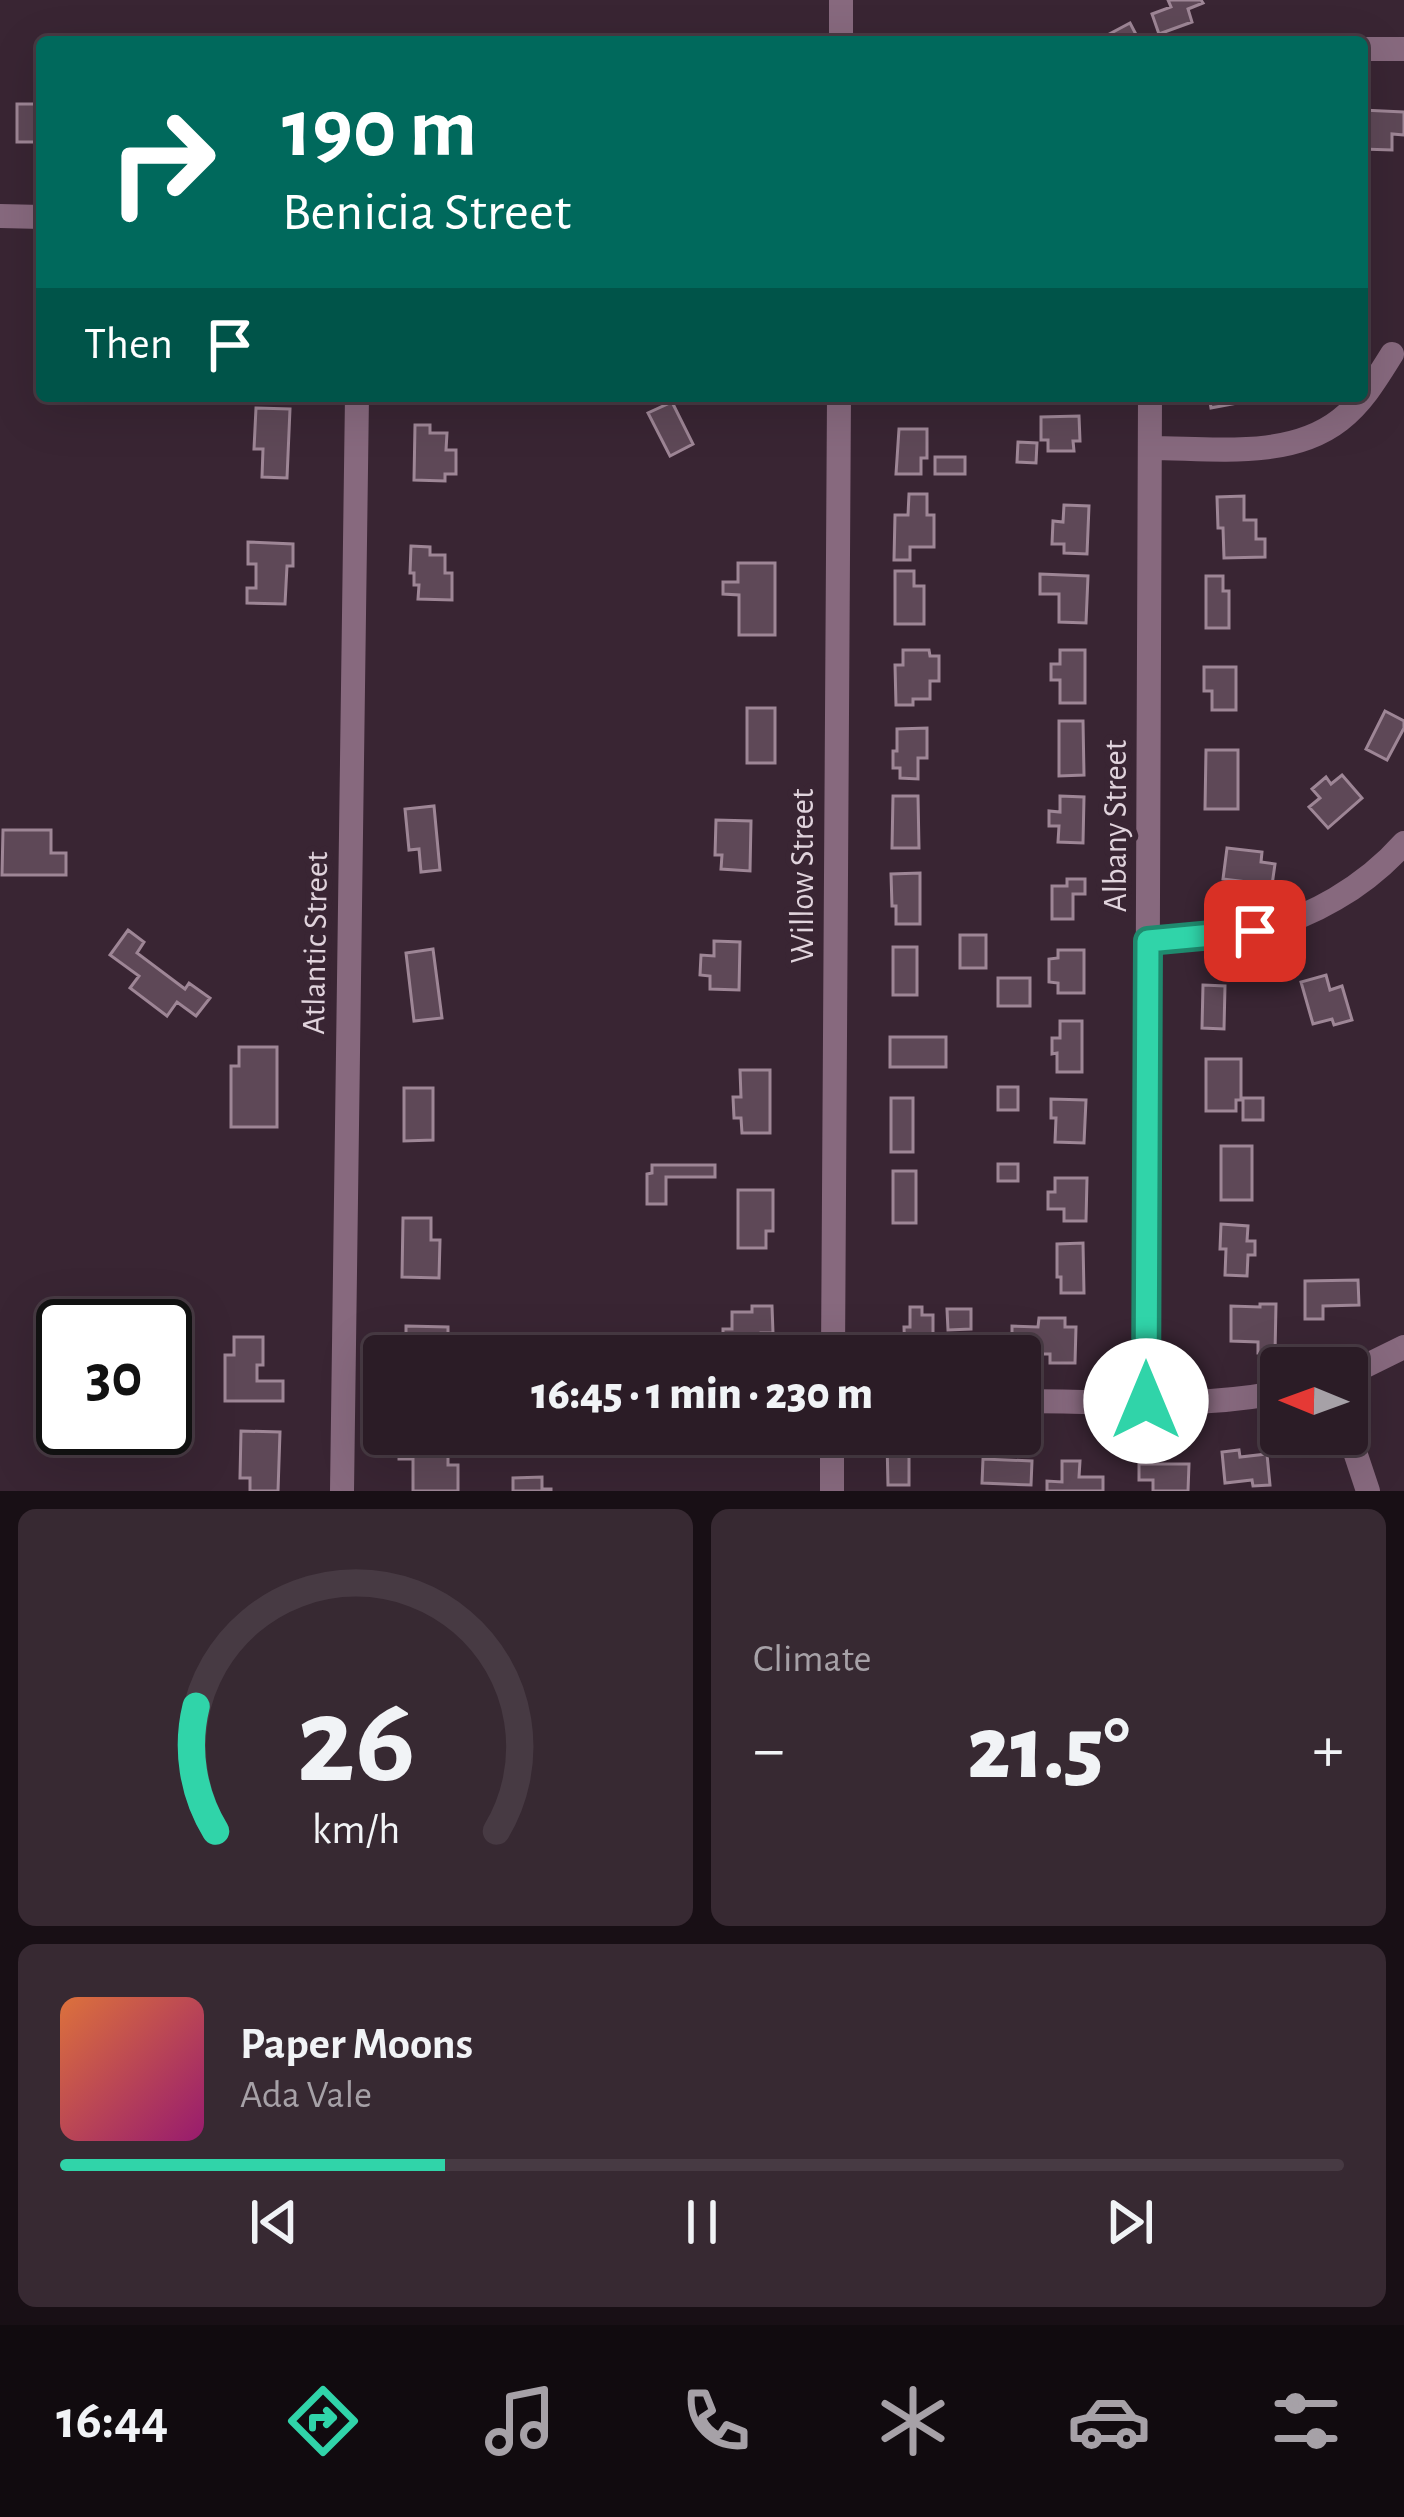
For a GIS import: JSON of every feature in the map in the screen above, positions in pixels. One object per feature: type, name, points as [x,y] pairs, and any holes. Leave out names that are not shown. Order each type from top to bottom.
[{"type":"street","points":[[841,0],[841,36]]},
{"type":"street","points":[[1368,49],[1404,49]]},
{"type":"street","points":[[0,216],[36,217]]},
{"type":"street","points":[[1368,391],[1392,354]]},
{"type":"street","name":"Atlantic Street","points":[[342,1491],[357,402]]},
{"type":"street","name":"Willow Street","points":[[832,1335],[839,402]]},
{"type":"street","name":"Albany Street","points":[[1146,1401],[1150,402]]},
{"type":"street","points":[[1150,448],[1276,447],[1339,421],[1358,402]]},
{"type":"street","points":[[1148,941],[1255,931],[1301,915],[1346,893],[1383,866],[1404,842]]},
{"type":"street","points":[[1368,1365],[1404,1347]]},
{"type":"street","points":[[1041,1401],[1260,1396]]},
{"type":"street","points":[[832,1455],[832,1491]]},
{"type":"street","points":[[1356,1455],[1369,1491]]},
{"type":"building","points":[[1168,0],[1203,3],[1188,9],[1192,22],[1159,34],[1152,14],[1171,7]]},
{"type":"building","points":[[1130,23],[1137,36],[1106,36]]},
{"type":"building","points":[[17,104],[36,104],[36,142],[17,142]]},
{"type":"building","points":[[1368,110],[1404,112],[1404,135],[1392,134],[1392,150],[1368,149]]},
{"type":"building","points":[[672,402],[693,444],[670,456],[648,413]]},
{"type":"building","points":[[1210,402],[1237,403],[1211,408]]},
{"type":"building","points":[[256,408],[290,409],[287,478],[262,477],[263,449],[254,449]]},
{"type":"building","points":[[1079,416],[1080,441],[1073,441],[1074,451],[1048,451],[1048,440],[1041,440],[1041,417]]},
{"type":"building","points":[[415,425],[430,425],[430,433],[447,433],[446,450],[456,450],[456,474],[445,474],[445,481],[414,480]]},
{"type":"building","points":[[899,429],[927,429],[927,458],[921,458],[921,474],[896,474]]},
{"type":"building","points":[[1018,442],[1037,443],[1036,463],[1017,462]]},
{"type":"building","points":[[935,457],[965,457],[965,474],[935,474]]},
{"type":"building","points":[[909,494],[927,494],[927,515],[934,515],[934,547],[910,547],[910,560],[894,560],[895,515],[908,515]]},
{"type":"building","points":[[1244,496],[1244,520],[1256,520],[1256,539],[1265,539],[1265,557],[1224,558],[1217,497]]},
{"type":"building","points":[[1064,505],[1089,506],[1087,554],[1064,553],[1064,544],[1052,544],[1053,521],[1063,522]]},
{"type":"building","points":[[248,542],[293,544],[285,604],[247,603],[247,588],[256,588],[256,564],[248,564]]},
{"type":"building","points":[[411,546],[430,547],[430,555],[445,555],[445,573],[452,573],[452,600],[418,599],[419,585],[414,585],[414,573],[410,573]]},
{"type":"building","points":[[738,563],[775,563],[775,635],[739,635],[739,595],[723,594],[723,582],[738,582]]},
{"type":"building","points":[[895,571],[914,571],[914,586],[924,586],[924,624],[895,624]]},
{"type":"building","points":[[1040,574],[1088,576],[1086,623],[1059,622],[1059,594],[1040,594]]},
{"type":"building","points":[[1206,576],[1223,576],[1223,591],[1229,591],[1229,628],[1206,628]]},
{"type":"building","points":[[903,650],[929,650],[930,656],[939,656],[939,681],[930,681],[930,699],[896,705],[895,665],[903,665]]},
{"type":"building","points":[[1060,650],[1085,650],[1085,703],[1060,703],[1060,680],[1051,680],[1051,664],[1060,664]]},
{"type":"building","points":[[1204,667],[1236,667],[1236,710],[1212,710],[1212,691],[1204,691]]},
{"type":"building","points":[[747,708],[775,708],[775,763],[747,763]]},
{"type":"building","points":[[1385,711],[1404,721],[1387,760],[1366,749]]},
{"type":"building","points":[[1059,721],[1083,721],[1084,775],[1059,776]]},
{"type":"building","points":[[927,728],[927,758],[918,758],[918,779],[900,778],[900,768],[893,768],[897,729]]},
{"type":"building","points":[[1206,750],[1238,750],[1238,809],[1205,809]]},
{"type":"building","points":[[1342,775],[1362,798],[1328,828],[1309,807],[1320,798],[1312,789],[1326,777],[1331,784]]},
{"type":"building","points":[[893,796],[918,796],[919,848],[892,848]]},
{"type":"building","points":[[1060,796],[1084,797],[1083,843],[1058,842],[1059,826],[1049,826],[1049,811],[1060,812]]},
{"type":"building","points":[[434,806],[440,870],[421,872],[419,849],[409,850],[405,809]]},
{"type":"building","points":[[716,820],[751,821],[750,871],[721,869],[722,855],[715,855]]},
{"type":"building","points":[[3,830],[51,830],[51,853],[66,853],[66,875],[2,875]]},
{"type":"building","points":[[1227,848],[1262,852],[1261,862],[1275,864],[1272,885],[1223,879]]},
{"type":"building","points":[[920,873],[920,924],[896,924],[891,874]]},
{"type":"building","points":[[1067,879],[1085,879],[1085,894],[1073,894],[1073,919],[1052,919],[1052,886],[1067,886]]},
{"type":"building","points":[[128,930],[144,942],[137,953],[185,989],[189,983],[210,998],[196,1016],[177,1002],[167,1016],[130,988],[139,976],[110,955]]},
{"type":"building","points":[[960,935],[986,935],[986,968],[960,968]]},
{"type":"building","points":[[714,941],[740,942],[739,990],[710,989],[710,976],[700,975],[701,955],[714,956]]},
{"type":"building","points":[[893,947],[917,947],[917,995],[893,995]]},
{"type":"building","points":[[433,949],[442,1018],[414,1021],[406,953]]},
{"type":"building","points":[[1058,950],[1084,950],[1084,993],[1058,993],[1058,983],[1049,982],[1049,959],[1058,958]]},
{"type":"building","points":[[1326,975],[1330,990],[1342,986],[1352,1020],[1313,1024],[1301,982]]},
{"type":"building","points":[[998,978],[1030,978],[1030,1006],[998,1006]]},
{"type":"building","points":[[1203,985],[1225,986],[1224,1029],[1202,1028]]},
{"type":"building","points":[[1060,1021],[1082,1021],[1082,1072],[1057,1072],[1052,1038],[1060,1038]]},
{"type":"building","points":[[890,1037],[946,1037],[946,1067],[890,1067]]},
{"type":"building","points":[[239,1047],[277,1047],[277,1127],[231,1127],[231,1066],[239,1066]]},
{"type":"building","points":[[1206,1059],[1241,1059],[1241,1100],[1236,1100],[1236,1111],[1206,1111]]},
{"type":"building","points":[[740,1070],[770,1070],[770,1133],[742,1133],[741,1118],[734,1118],[733,1097],[741,1097]]},
{"type":"building","points":[[998,1087],[1018,1087],[1018,1110],[998,1110]]},
{"type":"building","points":[[404,1088],[433,1088],[433,1140],[404,1141]]},
{"type":"building","points":[[891,1098],[913,1098],[913,1152],[891,1152]]},
{"type":"building","points":[[1243,1098],[1263,1098],[1263,1120],[1243,1120]]},
{"type":"building","points":[[1051,1099],[1086,1100],[1084,1143],[1055,1142]]},
{"type":"building","points":[[1221,1146],[1252,1146],[1252,1200],[1221,1200]]},
{"type":"building","points":[[998,1164],[1018,1164],[1018,1181],[998,1181]]},
{"type":"building","points":[[652,1165],[715,1165],[715,1177],[666,1177],[666,1204],[647,1204],[647,1174],[652,1173]]},
{"type":"building","points":[[893,1171],[916,1171],[916,1223],[893,1223]]},
{"type":"building","points":[[1055,1178],[1087,1178],[1086,1221],[1064,1221],[1064,1209],[1048,1209],[1048,1192],[1055,1192]]},
{"type":"building","points":[[738,1190],[773,1190],[773,1231],[766,1231],[766,1248],[738,1248]]},
{"type":"building","points":[[403,1218],[431,1218],[431,1240],[440,1240],[439,1278],[402,1277]]},
{"type":"building","points":[[1221,1224],[1248,1226],[1247,1241],[1255,1241],[1255,1255],[1248,1255],[1247,1276],[1225,1275]]},
{"type":"building","points":[[1083,1243],[1084,1293],[1061,1293],[1057,1244]]},
{"type":"building","points":[[1358,1280],[1359,1305],[1323,1306],[1323,1319],[1305,1319],[1305,1281]]},
{"type":"building","points":[[1276,1304],[1275,1347],[1260,1347],[1258,1353],[1258,1342],[1231,1341],[1231,1306]]},
{"type":"building","points":[[752,1306],[772,1306],[773,1333],[723,1335],[723,1329],[732,1329],[732,1312],[752,1312]]},
{"type":"building","points":[[910,1307],[922,1307],[922,1315],[933,1315],[933,1335],[904,1335],[904,1327],[910,1327]]},
{"type":"building","points":[[947,1309],[971,1309],[971,1329],[948,1330]]},
{"type":"building","points":[[1039,1318],[1065,1318],[1065,1327],[1076,1327],[1075,1363],[1050,1363],[1050,1354],[1041,1354],[1041,1335],[1012,1335],[1012,1326],[1038,1327]]},
{"type":"building","points":[[406,1326],[448,1327],[448,1335],[406,1335]]},
{"type":"building","points":[[234,1337],[263,1337],[263,1365],[257,1365],[257,1381],[283,1381],[283,1401],[225,1401],[225,1355],[234,1355]]},
{"type":"building","points":[[241,1431],[280,1432],[278,1491],[250,1491],[250,1478],[240,1478]]},
{"type":"building","points":[[1239,1450],[1240,1457],[1267,1455],[1270,1485],[1253,1486],[1252,1480],[1225,1483],[1222,1452]]},
{"type":"building","points":[[399,1455],[448,1455],[448,1465],[458,1465],[458,1491],[413,1491],[413,1459],[399,1459]]},
{"type":"building","points":[[887,1455],[909,1455],[909,1485],[888,1485]]},
{"type":"building","points":[[983,1459],[1032,1461],[1031,1485],[982,1483]]},
{"type":"building","points":[[1062,1461],[1080,1461],[1079,1477],[1103,1477],[1103,1491],[1047,1491],[1047,1481],[1062,1482]]},
{"type":"building","points":[[1139,1464],[1189,1464],[1188,1491],[1153,1491],[1153,1480],[1139,1480]]},
{"type":"building","points":[[542,1477],[542,1489],[551,1491],[513,1491],[513,1478]]},
{"type":"route","points":[[1146,1401],[1148,941],[1255,931]]}]
